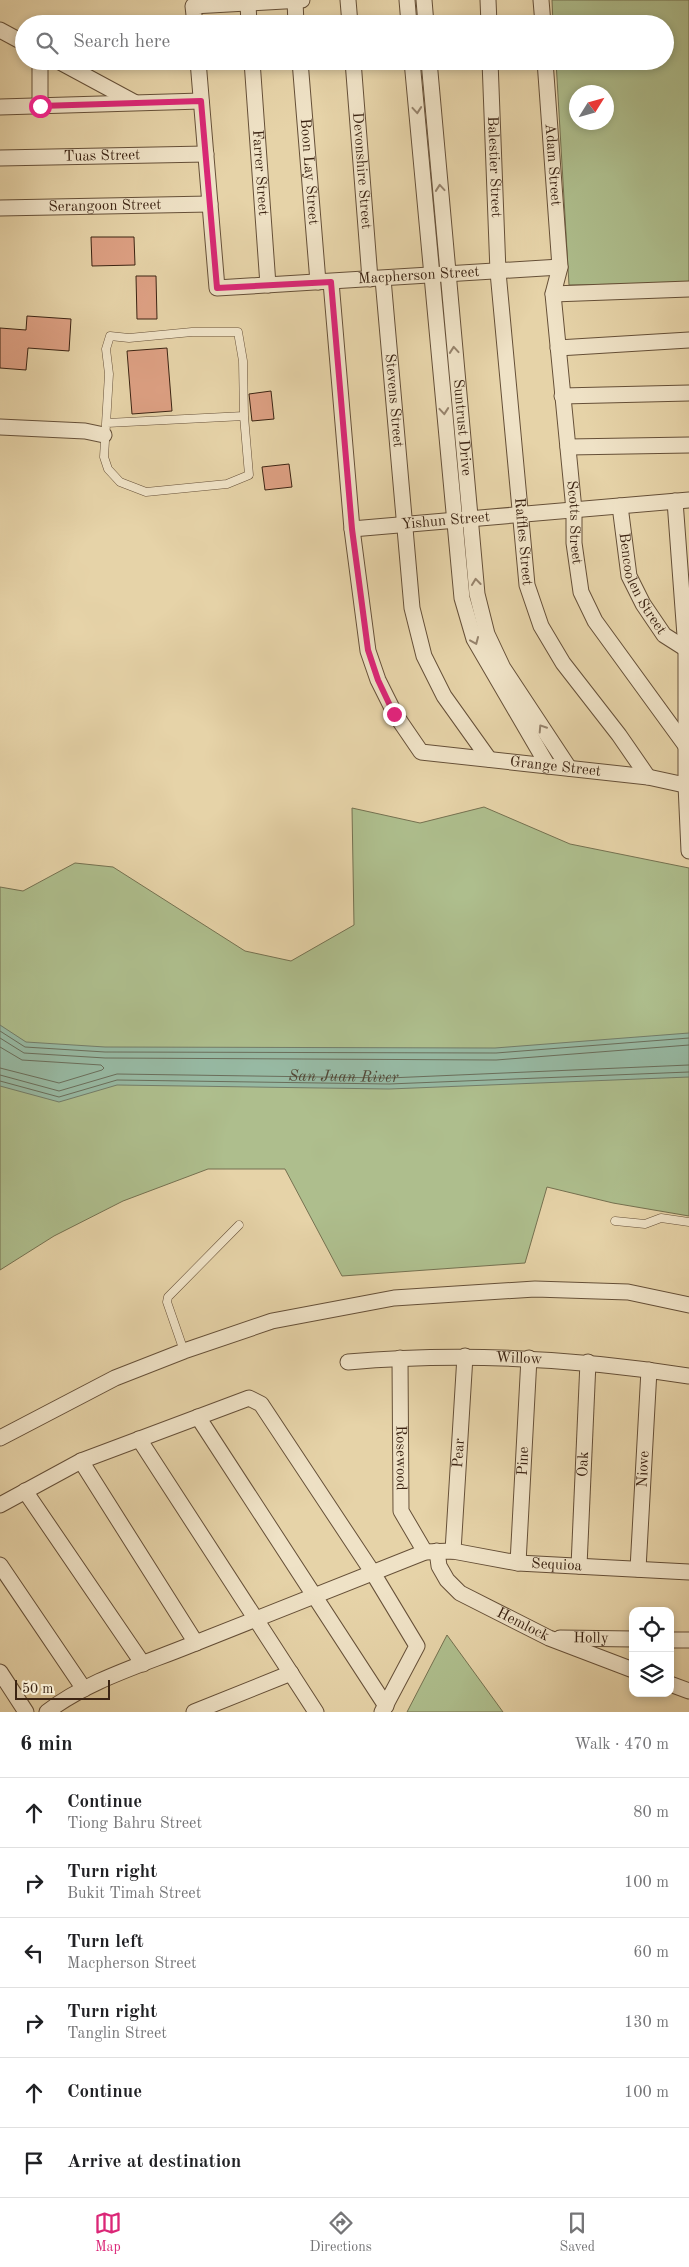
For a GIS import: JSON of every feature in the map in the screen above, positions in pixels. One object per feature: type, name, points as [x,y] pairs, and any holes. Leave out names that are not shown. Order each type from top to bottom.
[{"type":"street","points":[[194,15],[193,6],[302,0]]},
{"type":"street","points":[[348,0],[349,15]]},
{"type":"street","points":[[407,0],[408,15]]},
{"type":"street","points":[[424,0],[425,15]]},
{"type":"street","points":[[488,0],[489,15]]},
{"type":"street","points":[[541,0],[542,15]]},
{"type":"street","points":[[295,1],[296,15]]},
{"type":"street","points":[[248,4],[249,15]]},
{"type":"street","points":[[0,30],[15,38]]},
{"type":"street","points":[[40,70],[40,106]]},
{"type":"street","points":[[75,70],[136,103]]},
{"type":"street","points":[[199,70],[210,204]]},
{"type":"street","name":"Farrer Street","points":[[253,70],[268,285]]},
{"type":"street","name":"Boon Lay Street","points":[[301,70],[352,529],[368,650],[378,680],[394,714],[421,752]]},
{"type":"street","name":"Devonshire Street","points":[[354,70],[376,279]]},
{"type":"street","name":"Suntrust Drive","points":[[413,70],[432,276],[462,519],[477,594],[487,634],[504,668],[569,768]]},
{"type":"street","name":"Suntrust Drive","points":[[430,70],[447,275],[462,519],[462,598],[474,639],[548,766]]},
{"type":"street","name":"Balestier Street","points":[[490,70],[498,272]]},
{"type":"street","name":"Adam Street","points":[[546,70],[560,267]]},
{"type":"street","points":[[0,107],[201,101]]},
{"type":"street","name":"Tuas Street","points":[[0,158],[206,154]]},
{"type":"street","name":"Macpherson Street","points":[[210,204],[217,288],[560,267]]},
{"type":"street","name":"Serangoon Street","points":[[0,208],[210,204]]},
{"type":"street","name":"Scotts Street","points":[[560,267],[553,294],[574,510],[574,543],[581,592],[595,621],[686,746]]},
{"type":"street","name":"Raffles Street","points":[[498,272],[527,585],[541,626],[564,663],[619,735],[648,777]]},
{"type":"street","name":"Stevens Street","points":[[376,279],[412,608],[424,656],[444,696],[489,760]]},
{"type":"street","points":[[553,294],[689,289]]},
{"type":"street","points":[[558,348],[689,340]]},
{"type":"street","points":[[562,396],[689,393]]},
{"type":"street","points":[[0,427],[85,431],[105,429]]},
{"type":"street","points":[[568,447],[689,445]]},
{"type":"street","points":[[682,501],[688,850]]},
{"type":"street","name":"Yishun Street","points":[[352,529],[682,501]]},
{"type":"street","name":"Bencoolen Street","points":[[620,506],[629,576],[643,604],[664,635],[686,649]]},
{"type":"street","name":"Grange Street","points":[[421,752],[648,777],[688,786]]},
{"type":"street","points":[[0,1438],[114,1378],[184,1351],[272,1321],[394,1298],[535,1289],[628,1292],[689,1305]]},
{"type":"street","name":"Willow","points":[[348,1362],[464,1356],[529,1358],[588,1362],[689,1376]]},
{"type":"street","name":"Pear","points":[[453,1551],[464,1356]]},
{"type":"street","name":"Rosewood","points":[[400,1358],[401,1511],[431,1552]]},
{"type":"street","name":"Pine","points":[[518,1563],[529,1358]]},
{"type":"street","name":"Oak","points":[[579,1566],[588,1362]]},
{"type":"street","name":"Niove","points":[[638,1569],[649,1370]]},
{"type":"street","points":[[0,1505],[81,1461],[249,1398],[261,1404],[373,1573],[417,1646],[384,1709]]},
{"type":"street","points":[[198,1417],[315,1596],[384,1709]]},
{"type":"street","points":[[139,1439],[316,1712]]},
{"type":"street","points":[[81,1461],[196,1643]]},
{"type":"street","points":[[25,1491],[143,1664]]},
{"type":"street","name":"Sequioa","points":[[431,1552],[453,1551],[518,1563],[689,1572]]},
{"type":"street","points":[[47,1712],[63,1707],[84,1689],[143,1664],[431,1552]]},
{"type":"street","name":"Hemlock","points":[[431,1552],[447,1580],[460,1593],[549,1638],[629,1668]]},
{"type":"street","points":[[0,1565],[84,1689]]},
{"type":"street","name":"Holly","points":[[549,1638],[629,1639]]},
{"type":"street","points":[[674,1640],[689,1640]]},
{"type":"street","points":[[0,1672],[26,1712]]},
{"type":"street","points":[[194,1712],[291,1673]]},
{"type":"street","points":[[674,1685],[689,1691]]},
{"type":"lane","points":[[192,332],[238,332],[242,361],[249,475],[227,484],[146,492],[120,482],[108,469],[104,456],[105,429],[108,374],[106,349],[110,336],[129,338],[192,332]]},
{"type":"lane","points":[[105,429],[244,416]]},
{"type":"lane","points":[[615,1221],[645,1224],[661,1218],[689,1222]]},
{"type":"lane","points":[[184,1351],[167,1302],[168,1297],[239,1225]]},
{"type":"shaded area","points":[[552,0],[689,0],[689,283],[569,285],[557,70],[674,70],[674,15],[553,15]]},
{"type":"shaded area","points":[[484,807],[570,844],[689,868],[689,1216],[613,1203],[547,1187],[525,1263],[342,1276],[285,1169],[208,1169],[123,1201],[54,1236],[0,1270],[0,887],[23,891],[75,863],[113,867],[245,951],[291,961],[354,925],[352,808],[420,823]]},
{"type":"shaded area","points":[[447,1635],[503,1712],[407,1712]]},
{"type":"water","name":"San Juan River","points":[[0,1025],[26,1042],[105,1047],[495,1048],[689,1033],[689,1077],[389,1089],[117,1085],[59,1102],[0,1086]]},
{"type":"building","points":[[91,237],[134,237],[135,265],[92,266]]},
{"type":"building","points":[[136,276],[156,276],[157,319],[137,319]]},
{"type":"building","points":[[27,316],[71,319],[69,351],[28,348],[26,370],[0,368],[0,328],[26,330]]},
{"type":"building","points":[[167,348],[172,411],[132,414],[127,351]]},
{"type":"building","points":[[271,391],[274,419],[252,421],[249,394]]},
{"type":"building","points":[[289,464],[292,487],[265,490],[262,467]]},
{"type":"route","points":[[40,106],[201,101],[217,288],[331,282],[352,529],[368,650],[378,680],[394,714]]}]
